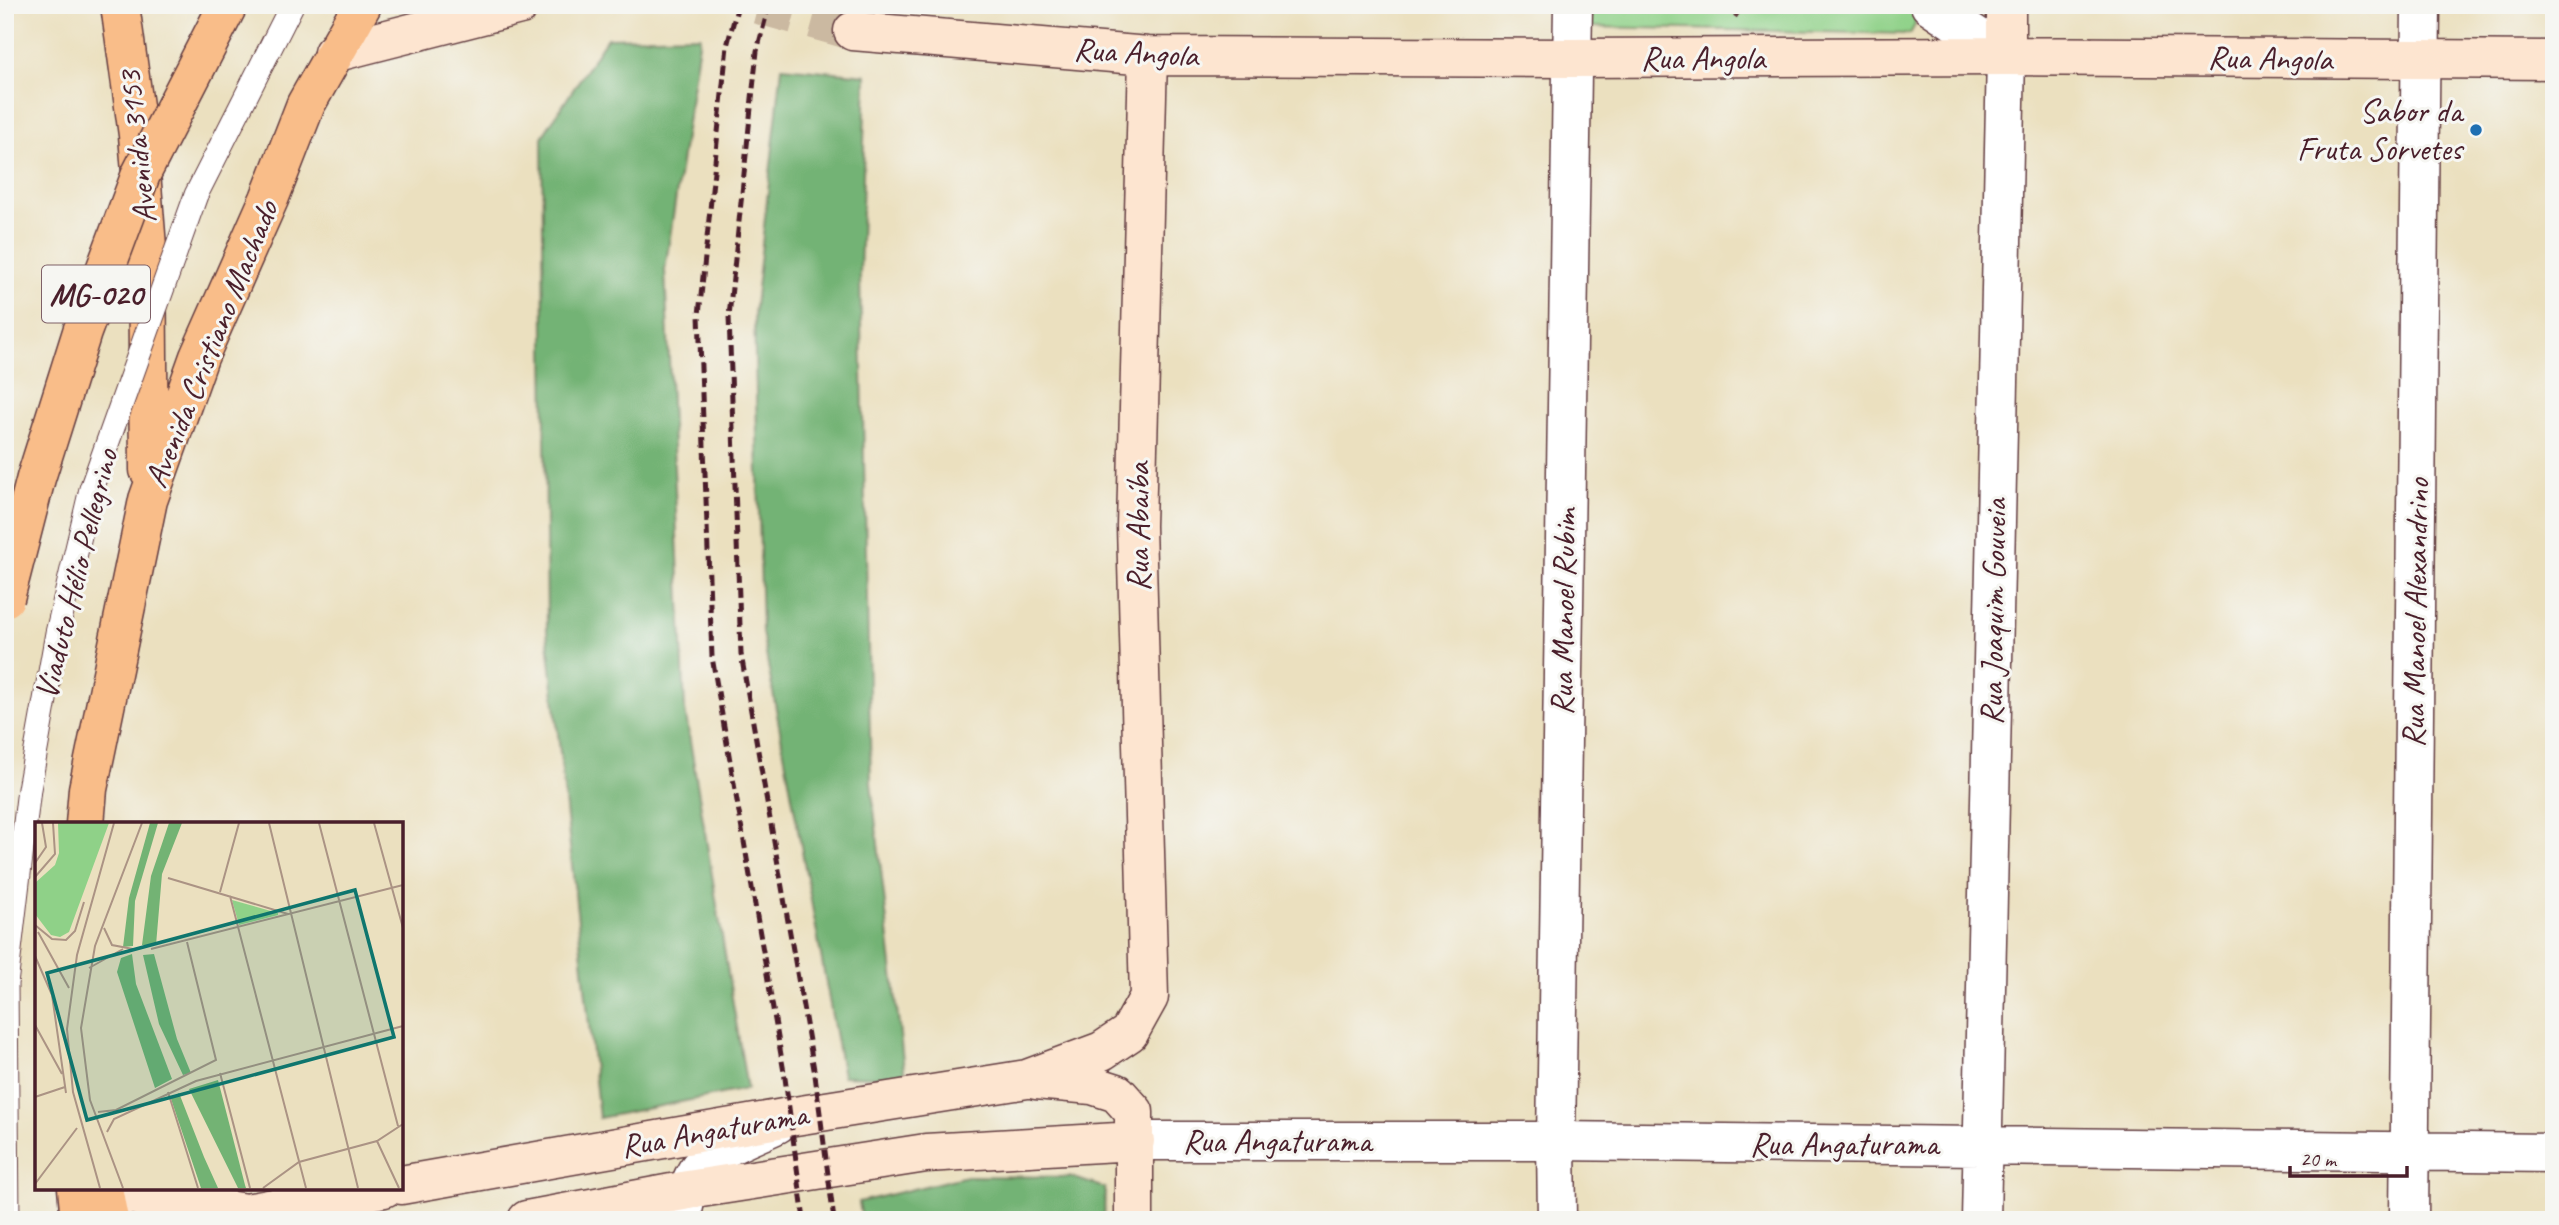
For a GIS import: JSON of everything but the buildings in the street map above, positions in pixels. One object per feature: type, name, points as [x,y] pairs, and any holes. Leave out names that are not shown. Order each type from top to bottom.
[{"type":"highway","name":"Avenida 3153","points":[[120,5],[138,135],[147,247],[148,500]]},
{"type":"highway","name":"Viaduto Hélio Pellegrino","points":[[5,598],[36,478],[82,332],[136,186],[228,5]]},
{"type":"highway","name":"Avenida Cristiano Machado","points":[[85,822],[88,789],[148,500],[199,357],[269,200],[306,104],[362,5]]},
{"type":"street","points":[[334,53],[520,5]]},
{"type":"street","name":"Rua Manoel Rubim","points":[[1557,1220],[1573,5]]},
{"type":"street","points":[[1930,5],[2006,56]]},
{"type":"street","name":"Rua Joaquim Gouveia","points":[[1981,1220],[2006,5]]},
{"type":"street","name":"Rua Manoel Alexandrino","points":[[2409,1220],[2421,5]]},
{"type":"street","name":"Rua Angola","points":[[853,31],[1148,56],[2006,56],[2554,60]]},
{"type":"street","name":"Rua Abaíba","points":[[1148,56],[1136,526],[1149,997]]},
{"type":"street","name":"Rua Angaturama","points":[[402,1185],[795,1115],[1027,1079],[1102,1051],[1129,1033],[1149,997]]},
{"type":"street","name":"Rua Angaturama","points":[[1027,1079],[1092,1085],[1116,1093],[1135,1112],[1135,1142]]},
{"type":"street","points":[[684,1205],[700,1166],[722,1151],[795,1115]]},
{"type":"street","name":"Rua Angaturama","points":[[527,1220],[684,1205],[926,1153],[1135,1142],[1556,1141],[2554,1153]]},
{"type":"street","points":[[1134,1220],[1135,1142]]},
{"type":"street","points":[[95,1202],[246,1213],[373,1190]]},
{"type":"lane","name":"Viaduto Hélio Pellegrino","points":[[8,1220],[6,985],[29,789],[60,620],[91,489],[196,195],[292,5]]},
{"type":"green space","points":[[1591,5],[1901,5],[1915,14],[1915,25],[1910,34],[1591,27]]},
{"type":"green space","points":[[700,36],[665,270],[685,710],[747,1089],[599,1118],[547,631],[542,137],[607,38]]},
{"type":"green space","points":[[782,67],[866,75],[860,276],[871,783],[905,1078],[843,1076],[762,632],[754,315]]},
{"type":"green space","points":[[967,1176],[1071,1177],[1105,1188],[1104,1220],[862,1220],[859,1202]]},
{"type":"tunnel","points":[[758,5],[853,31]]},
{"type":"railway","points":[[738,5],[727,46],[699,315],[712,657],[785,1078],[804,1220]]},
{"type":"railway","points":[[769,5],[757,51],[729,316],[741,654],[815,1075],[834,1220]]},
{"type":"place","name":"Sabor da Fruta Sorvetes","points":[[2476,130]]}]
